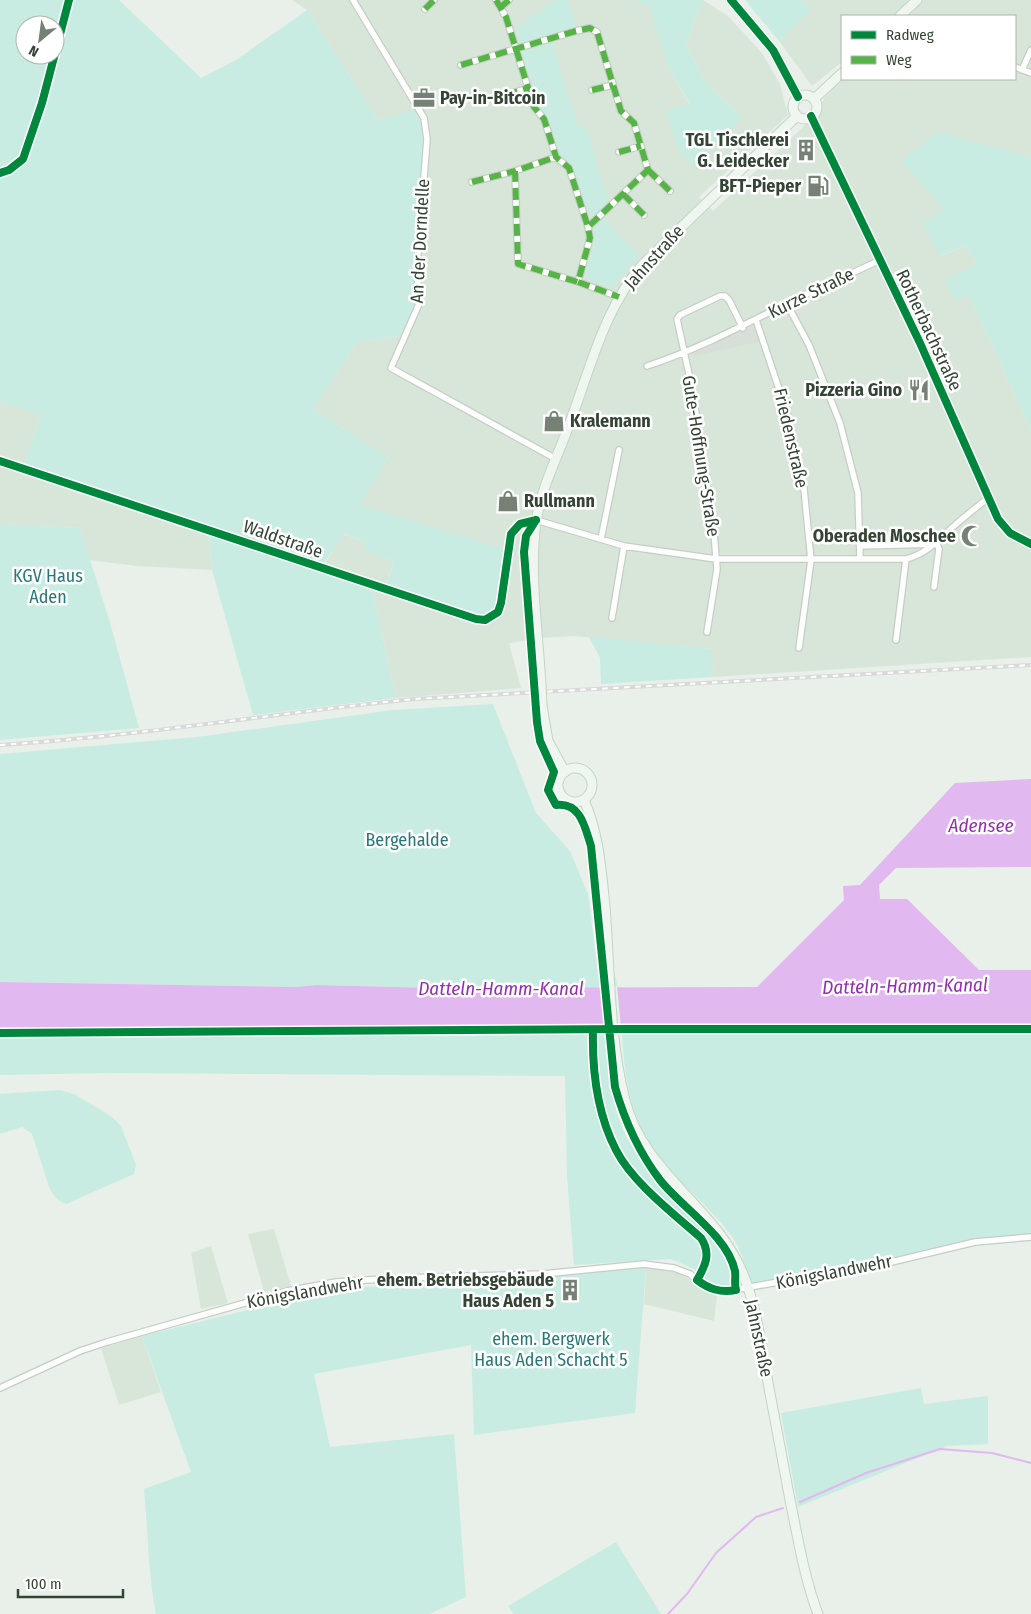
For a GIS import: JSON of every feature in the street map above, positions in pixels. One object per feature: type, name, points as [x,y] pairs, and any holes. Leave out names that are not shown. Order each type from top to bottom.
[{"type":"main road","points":[[731,0],[773,50],[798,97]]},
{"type":"main road","points":[[902,15],[917,0]]},
{"type":"main road","points":[[814,99],[841,74]]},
{"type":"main road","points":[[807,95],[814,99],[816,109],[811,116],[806,118],[798,116],[794,104],[798,97],[807,95]]},
{"type":"main road","name":"Jahnstraße","points":[[565,772],[548,741],[542,706],[534,567],[536,520],[556,459],[607,322],[619,297],[633,276],[662,245],[798,116]]},
{"type":"main road","name":"Rotherbachstraße","points":[[811,116],[920,343],[988,498],[1004,527],[1016,537],[1031,544]]},
{"type":"main road","points":[[579,769],[590,778],[590,792],[584,800],[579,802],[568,801],[560,793],[559,779],[565,772],[579,769]]},
{"type":"main road","name":"Jahnstraße","points":[[584,800],[599,844],[615,1034],[620,1080],[626,1104],[640,1138],[658,1166],[721,1234],[737,1261],[748,1288],[802,1563],[818,1614]]},
{"type":"street","name":"An der Dorndelle","points":[[353,0],[424,118],[427,139],[417,266],[419,304],[391,368],[556,459]]},
{"type":"street","points":[[425,9],[434,0]]},
{"type":"street","points":[[496,0],[502,7],[517,48],[534,107],[544,119],[556,157],[569,168],[588,227],[590,238],[578,282]]},
{"type":"street","points":[[502,7],[509,0]]},
{"type":"street","points":[[461,65],[576,31],[594,29],[621,111],[634,123],[648,170],[670,191]]},
{"type":"street","points":[[1022,70],[1031,50]]},
{"type":"street","points":[[1016,67],[1031,73]]},
{"type":"street","points":[[592,90],[613,84]]},
{"type":"street","points":[[506,95],[528,88]]},
{"type":"street","points":[[618,152],[641,146]]},
{"type":"street","points":[[472,182],[515,171],[556,157]]},
{"type":"street","points":[[588,227],[648,170]]},
{"type":"street","points":[[515,171],[518,264],[578,282],[619,297]]},
{"type":"street","points":[[623,194],[644,215]]},
{"type":"street","name":"Kurze Straße","points":[[646,366],[684,354],[743,328],[787,304],[880,260]]},
{"type":"street","points":[[684,354],[677,319],[680,315],[720,296],[725,296],[729,300],[743,328]]},
{"type":"street","points":[[787,304],[809,345],[840,423],[858,494],[860,559]]},
{"type":"street","name":"Friedenstraße","points":[[756,320],[778,380],[797,453],[804,489],[811,560],[799,648]]},
{"type":"street","name":"Gute-Hoffnung-Straße","points":[[684,354],[709,487],[717,569],[707,632]]},
{"type":"street","points":[[601,539],[619,450]]},
{"type":"street","name":"Waldstraße","points":[[0,461],[476,619],[490,618],[498,612],[502,603],[508,552],[513,530],[524,522],[536,520]]},
{"type":"street","points":[[536,520],[624,546],[716,559],[906,559],[915,557],[937,544],[952,527],[988,498]]},
{"type":"street","points":[[860,546],[937,544]]},
{"type":"street","points":[[934,587],[940,549],[937,544]]},
{"type":"street","points":[[612,618],[624,546]]},
{"type":"street","points":[[896,640],[906,559]]},
{"type":"street","name":"Königslandwehr","points":[[0,1388],[80,1351],[107,1342],[287,1291],[336,1282],[399,1278],[543,1274],[644,1264],[674,1268],[690,1274],[705,1286],[721,1292],[837,1270],[882,1264],[975,1242],[1031,1237]]},
{"type":"shaded area","points":[[292,0],[635,0],[650,6],[669,68],[690,105],[666,111],[742,117],[708,85],[685,45],[703,0],[728,16],[762,53],[780,84],[788,115],[699,197],[713,211],[815,116],[825,97],[842,80],[1016,80],[1016,15],[841,15],[841,63],[812,86],[779,41],[811,10],[801,0],[1031,0],[1031,157],[984,146],[945,209],[941,256],[966,245],[977,264],[945,280],[969,295],[1031,430],[1031,657],[713,677],[711,649],[574,636],[541,638],[509,643],[521,688],[396,698],[372,589],[320,572],[343,534],[366,542],[364,550],[394,562],[385,586],[480,616],[359,505],[388,457],[313,409],[357,342],[400,336],[414,271],[420,192],[427,139],[419,109],[378,120],[307,10]]},
{"type":"shaded area","points":[[753,326],[759,342],[694,356],[693,353]]},
{"type":"shaded area","points":[[0,402],[41,415],[24,464],[207,525],[212,570],[137,566],[89,560],[80,528],[0,524]]},
{"type":"shaded area","points":[[274,1229],[291,1286],[264,1292],[248,1234]]},
{"type":"shaded area","points":[[211,1246],[228,1303],[201,1309],[191,1253]]},
{"type":"shaded area","points":[[646,1268],[673,1270],[717,1296],[714,1321],[644,1304]]},
{"type":"shaded area","points":[[142,1336],[161,1392],[119,1405],[101,1348]]},
{"type":"green space","points":[[0,0],[119,0],[201,78],[236,60],[307,10],[378,120],[419,108],[427,139],[420,192],[415,260],[415,306],[400,336],[357,342],[313,409],[388,457],[360,505],[504,549],[496,605],[489,613],[480,616],[385,587],[394,562],[364,550],[366,542],[344,534],[323,565],[24,464],[41,415],[0,402]]},
{"type":"green space","points":[[556,0],[568,0],[576,28],[521,43],[516,27]]},
{"type":"green space","points":[[635,0],[703,0],[685,45],[708,85],[742,117],[693,166],[679,152],[666,110],[690,104],[669,68],[650,7]]},
{"type":"green space","points":[[745,0],[801,0],[811,10],[779,41]]},
{"type":"green space","points":[[552,43],[578,127],[586,126],[608,202],[595,217],[587,213],[571,165],[559,153],[549,120],[539,106],[522,52]]},
{"type":"green space","points":[[937,132],[1031,157],[1031,430],[969,295],[955,301],[945,280],[977,264],[966,245],[940,256],[922,222],[944,209],[902,161]]},
{"type":"green space","points":[[604,218],[640,256],[611,287],[591,281],[585,274],[594,242],[593,230]]},
{"type":"green space","name":"KGV Haus Aden","points":[[0,524],[80,528],[111,626],[139,728],[0,740]]},
{"type":"green space","points":[[208,535],[372,589],[396,698],[253,715],[212,570]]},
{"type":"green space","points":[[589,637],[712,649],[713,677],[601,684],[600,658]]},
{"type":"green space","name":"Bergehalde","points":[[493,704],[536,813],[570,851],[588,894],[598,974],[615,975],[618,988],[434,988],[316,985],[296,987],[0,982],[0,754],[197,737],[393,710]]},
{"type":"green space","points":[[1031,1024],[1031,1239],[999,1238],[751,1284],[742,1256],[727,1229],[669,1170],[650,1145],[642,1130],[631,1099],[627,1082],[622,1032],[606,1033],[607,1060],[612,1090],[624,1132],[648,1169],[716,1242],[725,1257],[730,1272],[730,1287],[721,1288],[704,1281],[694,1269],[671,1259],[574,1265],[567,1176],[565,1076],[108,1073],[0,1075],[0,1029]]},
{"type":"green space","points":[[60,1090],[74,1094],[111,1116],[121,1126],[136,1165],[134,1174],[66,1204],[58,1200],[50,1190],[32,1134],[22,1127],[0,1134],[0,1094]]},
{"type":"green space","name":"ehem. Bergwerk Haus Aden Schacht 5","points":[[646,1268],[635,1413],[474,1435],[471,1345],[314,1374],[330,1447],[454,1434],[466,1597],[429,1614],[156,1614],[150,1568],[144,1489],[191,1472],[142,1336],[338,1288],[468,1283],[601,1270]]},
{"type":"green space","points":[[921,1388],[924,1404],[988,1396],[988,1444],[947,1446],[798,1507],[781,1413]]},
{"type":"green space","points":[[616,1542],[661,1614],[514,1614],[508,1606]]},
{"type":"water","points":[[1031,779],[1031,867],[896,868],[879,885],[880,899],[907,899],[979,970],[1031,970],[1031,1024],[0,1029],[0,982],[434,988],[757,987],[844,900],[843,886],[860,885],[955,783]]},
{"type":"pier","points":[[617,985],[621,1028],[606,1028],[602,986]]},
{"type":"waterway","points":[[800,1502],[866,1473],[940,1449],[992,1453],[1031,1463]]},
{"type":"waterway","points":[[668,1614],[687,1594],[716,1553],[756,1517],[783,1508]]},
{"type":"railway","points":[[0,745],[104,736],[414,699],[1031,665]]},
{"type":"marked path","points":[[425,9],[434,0]]},
{"type":"marked path","points":[[496,0],[506,17],[534,107],[544,119],[556,157],[569,168],[588,227],[590,238],[578,282],[518,264],[515,171],[556,157]]},
{"type":"marked path","points":[[501,7],[509,0]]},
{"type":"marked path","points":[[461,65],[576,31],[590,28],[597,32],[621,111],[634,123],[648,170],[588,227]]},
{"type":"marked path","points":[[592,90],[613,85]]},
{"type":"marked path","points":[[506,95],[528,88]]},
{"type":"marked path","points":[[619,152],[641,146]]},
{"type":"marked path","points":[[648,170],[670,191]]},
{"type":"marked path","points":[[472,182],[515,171]]},
{"type":"marked path","points":[[623,194],[644,215]]},
{"type":"marked path","points":[[578,282],[619,297]]},
{"type":"cycle path","points":[[0,173],[9,170],[23,159],[42,103],[69,0]]},
{"type":"cycle path","points":[[731,0],[773,50],[798,97]]},
{"type":"cycle path","points":[[811,116],[920,343],[998,519],[1010,533],[1031,544]]},
{"type":"cycle path","points":[[0,461],[476,619],[485,620],[498,612],[501,603],[511,534],[520,524],[536,520]]},
{"type":"cycle path","points":[[536,520],[526,536],[524,552],[537,722],[540,741],[554,772],[548,790],[556,805],[564,805],[571,808],[581,818],[591,846],[615,1087],[633,1136],[652,1169],[669,1190],[723,1245],[735,1271],[736,1290],[715,1290],[697,1280],[703,1269],[707,1254],[701,1238],[643,1186],[632,1174],[616,1150],[604,1121],[597,1092],[593,1030]]},
{"type":"cycle path","points":[[0,1033],[625,1029],[1031,1029]]},
{"type":"place","name":"Pay-in-Bitcoin","points":[[424,98]]},
{"type":"place","name":"TGL Tischlerei G. Leidecker","points":[[806,150]]},
{"type":"place","name":"BFT-Pieper","points":[[818,186]]},
{"type":"place","name":"Pizzeria Gino","points":[[919,390]]},
{"type":"place","name":"Kralemann","points":[[554,421]]},
{"type":"place","name":"Rullmann","points":[[508,501]]},
{"type":"place","name":"Oberaden Moschee","points":[[972,536]]},
{"type":"place","name":"ehem. Betriebsgebäude Haus Aden 5","points":[[570,1290]]},
{"type":"water label","name":"Adensee","points":[[981,825]]},
{"type":"water label","name":"Datteln-Hamm-Kanal","points":[[905,986]]},
{"type":"water label","name":"Datteln-Hamm-Kanal","points":[[501,988]]}]
